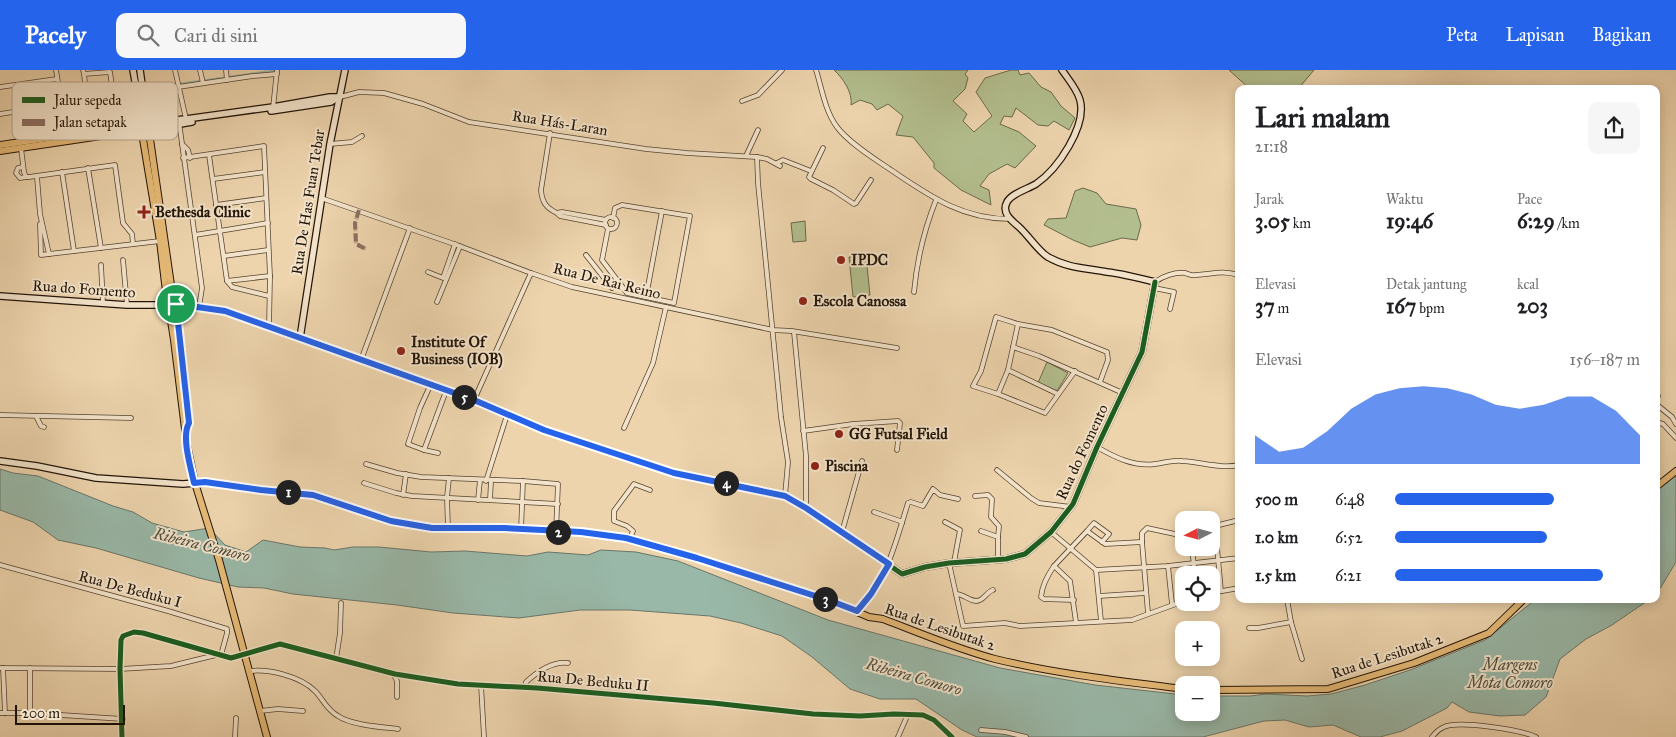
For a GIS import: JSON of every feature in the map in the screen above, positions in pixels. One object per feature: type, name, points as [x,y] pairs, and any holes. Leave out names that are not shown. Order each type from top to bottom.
[{"type":"main road","name":"Rua Hás-Laran","points":[[0,151],[51,140]]},
{"type":"main road","name":"Rua Hás-Laran","points":[[0,145],[24,145],[64,140]]},
{"type":"main road","points":[[142,140],[178,340],[187,445],[196,487],[238,627],[267,737]]},
{"type":"main road","points":[[148,140],[171,304]]},
{"type":"main road","points":[[1660,484],[1676,472]]},
{"type":"main road","name":"Rua de Lesibutak 2","points":[[196,487],[205,482],[313,495],[391,521],[412,526],[448,529],[504,528],[581,532],[630,539],[697,558],[831,601],[869,617],[883,619],[973,653],[1102,679],[1175,688]]},
{"type":"main road","name":"Rua de Lesibutak 2","points":[[1220,690],[1328,689],[1414,664],[1489,633],[1520,603]]},
{"type":"street","points":[[56,70],[57,82]]},
{"type":"street","points":[[200,70],[202,81]]},
{"type":"street","points":[[226,70],[227,78]]},
{"type":"street","name":"Rua De Has Fuan Tebar","points":[[300,338],[330,144],[345,70]]},
{"type":"street","points":[[742,101],[758,95],[782,70]]},
{"type":"street","points":[[816,70],[828,110],[838,129],[869,156],[936,200],[955,209],[972,214],[1010,219]]},
{"type":"street","points":[[1062,70],[1080,100],[1081,118],[1066,151],[1052,170],[1037,183],[1011,198],[1007,202],[1006,214],[1046,256],[1071,267],[1126,275],[1174,292],[1170,309]]},
{"type":"street","points":[[84,72],[110,72],[111,82]]},
{"type":"street","points":[[178,85],[227,78],[252,72],[277,72],[273,109]]},
{"type":"street","points":[[36,82],[57,79]]},
{"type":"street","points":[[178,88],[184,104],[186,119]]},
{"type":"street","name":"Rua Hás-Laran","points":[[179,122],[186,119],[331,102],[339,97],[358,92],[384,93],[423,104],[469,122],[654,150],[757,157],[767,159],[778,165],[783,160],[812,171]]},
{"type":"street","name":"Rua Hás-Laran","points":[[179,122],[273,109]]},
{"type":"street","points":[[179,122],[202,288],[199,307]]},
{"type":"street","points":[[746,156],[758,130]]},
{"type":"street","points":[[550,133],[541,190],[544,205],[557,213],[562,212],[615,228],[618,222],[613,218]]},
{"type":"street","points":[[330,144],[352,142],[362,136]]},
{"type":"street","points":[[182,144],[188,150],[190,158]]},
{"type":"street","points":[[24,145],[23,167],[26,177]]},
{"type":"street","points":[[184,158],[264,146],[270,276],[269,327]]},
{"type":"street","points":[[823,148],[809,176],[811,180],[833,190],[854,204],[871,180]]},
{"type":"street","points":[[209,155],[227,281],[232,287],[270,296]]},
{"type":"street","points":[[757,157],[781,417],[788,462],[785,496]]},
{"type":"street","points":[[23,167],[18,168],[16,173],[20,178],[116,166],[123,223],[132,234],[133,244]]},
{"type":"street","points":[[88,168],[101,248]]},
{"type":"street","points":[[62,172],[74,251]]},
{"type":"street","points":[[212,179],[265,172]]},
{"type":"street","points":[[37,177],[40,214],[40,255],[160,241]]},
{"type":"street","points":[[216,205],[266,198]]},
{"type":"street","name":"Rua De Rai Reino","points":[[321,198],[572,287],[773,330],[897,348]]},
{"type":"street","points":[[914,292],[916,263],[936,200]]},
{"type":"street","points":[[622,205],[690,216],[674,303],[627,293],[602,260],[607,225],[609,218],[613,218],[615,208],[622,205]]},
{"type":"street","points":[[646,297],[662,211]]},
{"type":"street","points":[[40,214],[49,254]]},
{"type":"street","points":[[194,235],[268,224]]},
{"type":"street","points":[[361,360],[410,228]]},
{"type":"street","points":[[428,272],[443,278],[455,244]]},
{"type":"street","points":[[437,302],[460,246]]},
{"type":"street","points":[[224,256],[268,250]]},
{"type":"street","points":[[586,255],[612,288],[618,282]]},
{"type":"street","points":[[123,260],[127,305]]},
{"type":"street","points":[[101,265],[103,303]]},
{"type":"street","points":[[1155,285],[1166,275],[1184,273],[1190,276],[1211,272],[1235,274]]},
{"type":"street","points":[[474,400],[531,273]]},
{"type":"street","points":[[227,281],[270,276]]},
{"type":"street","name":"Rua do Fomento","points":[[0,296],[127,305],[171,304],[225,311],[446,392],[474,400],[544,430],[674,473],[785,496],[842,532],[902,574],[951,562],[1006,559],[1025,554],[1051,532],[1071,507],[1142,352],[1155,285]]},
{"type":"street","points":[[624,428],[652,363],[666,307]]},
{"type":"street","points":[[1075,371],[1045,413],[973,386],[981,370],[996,317],[1018,324],[1052,330],[1107,352],[1108,360],[1100,382]]},
{"type":"street","points":[[998,394],[1008,370],[1018,324]]},
{"type":"street","points":[[794,332],[804,431],[807,475],[806,508]]},
{"type":"street","points":[[1013,347],[1075,371],[1123,393]]},
{"type":"street","points":[[1008,370],[1058,394]]},
{"type":"street","points":[[430,386],[420,408],[408,446],[438,453]]},
{"type":"street","points":[[424,450],[446,392]]},
{"type":"street","points":[[1660,407],[1672,417],[1676,424]]},
{"type":"street","points":[[0,415],[131,418]]},
{"type":"street","points":[[490,500],[489,481],[507,415]]},
{"type":"street","points":[[36,416],[41,426],[44,427]]},
{"type":"street","points":[[804,431],[853,424],[898,421],[901,428],[897,450]]},
{"type":"street","points":[[1660,423],[1676,438]]},
{"type":"street","points":[[1097,447],[1114,457],[1146,465],[1178,460],[1230,467],[1235,466]]},
{"type":"street","points":[[842,532],[862,461]]},
{"type":"street","points":[[0,462],[37,466],[96,478],[183,484],[196,487]]},
{"type":"street","points":[[366,464],[406,474],[489,481],[558,484],[556,532]]},
{"type":"street","points":[[997,470],[1031,498],[1039,502],[1071,507]]},
{"type":"street","points":[[403,495],[406,474]]},
{"type":"street","points":[[448,529],[447,497],[449,478]]},
{"type":"street","points":[[478,500],[480,480]]},
{"type":"street","points":[[521,530],[523,481]]},
{"type":"street","points":[[364,483],[403,495],[558,504]]},
{"type":"street","points":[[630,539],[633,531],[614,520],[614,511],[634,484],[650,490]]},
{"type":"street","points":[[857,611],[871,594],[889,564],[908,503],[911,502],[925,506],[933,489],[940,495],[958,499]]},
{"type":"street","points":[[974,496],[988,495],[992,498],[991,517],[999,526],[998,559]]},
{"type":"street","points":[[874,512],[902,523]]},
{"type":"street","points":[[1235,521],[1215,526],[1221,591],[1235,589]]},
{"type":"street","points":[[945,522],[960,530],[951,562],[963,626],[1005,623],[1020,626],[1132,620],[1175,603]]},
{"type":"street","points":[[1074,600],[1044,599],[1041,597],[1042,587],[1048,574],[1094,523],[1109,534],[1102,542]]},
{"type":"street","points":[[1148,613],[1142,533],[1147,528],[1175,534]]},
{"type":"street","points":[[981,531],[998,537]]},
{"type":"street","points":[[1051,532],[1096,570],[1100,621]]},
{"type":"street","points":[[1087,532],[1105,544],[1142,542]]},
{"type":"street","points":[[1193,556],[1194,566]]},
{"type":"street","points":[[1096,570],[1168,566],[1235,558]]},
{"type":"street","name":"Rua De Beduku I","points":[[0,566],[168,611],[227,629],[219,655]]},
{"type":"street","points":[[1054,566],[1070,581],[1076,622]]},
{"type":"street","points":[[1168,566],[1172,604]]},
{"type":"street","points":[[956,594],[963,594],[973,601],[980,600],[993,590]]},
{"type":"street","points":[[1099,596],[1146,593]]},
{"type":"street","points":[[336,658],[340,632],[341,603]]},
{"type":"street","points":[[1288,603],[1291,622],[1302,659]]},
{"type":"street","points":[[1248,628],[1291,622]]},
{"type":"street","points":[[122,737],[123,719],[120,669],[121,640],[123,636],[134,632],[149,634],[231,658],[245,653]]},
{"type":"street","name":"Rua De Beduku II","points":[[245,653],[280,644],[392,673],[458,684],[525,687],[713,703],[812,714],[860,716],[923,715],[934,720],[952,737]]},
{"type":"street","points":[[123,719],[30,713],[3,714],[2,668],[120,669],[172,666],[219,655]]},
{"type":"street","points":[[525,687],[526,682],[534,675],[556,663],[568,663]]},
{"type":"street","points":[[30,668],[30,713]]},
{"type":"street","points":[[250,671],[275,672],[297,680],[314,690],[322,702],[338,716],[371,726],[398,729]]},
{"type":"street","points":[[392,673],[397,681],[397,697]]},
{"type":"street","points":[[481,685],[484,737]]},
{"type":"street","points":[[260,711],[278,709],[303,711]]},
{"type":"street","points":[[898,737],[908,714]]},
{"type":"street","points":[[234,737],[236,718]]},
{"type":"street","points":[[1432,737],[1444,727],[1454,724],[1526,732],[1536,737]]},
{"type":"street","points":[[981,730],[1005,732],[1026,737]]},
{"type":"green space","points":[[834,70],[968,70],[965,74],[968,78],[965,89],[953,101],[967,114],[963,121],[974,132],[992,116],[976,92],[985,78],[1011,70],[1018,70],[1020,75],[1029,73],[1041,87],[1051,92],[1061,106],[1075,118],[1069,130],[1054,121],[1048,126],[1038,125],[1016,108],[1012,117],[1004,116],[1000,124],[1019,132],[1036,146],[1015,168],[1007,164],[989,174],[980,186],[989,190],[991,205],[961,190],[934,168],[934,163],[913,137],[896,135],[903,116],[888,104],[877,110],[872,104],[860,100],[851,105],[847,86]]},
{"type":"green space","points":[[1229,70],[1314,70],[1301,85],[1246,85]]},
{"type":"green space","points":[[1083,188],[1097,193],[1106,204],[1136,209],[1141,225],[1137,240],[1122,238],[1090,247],[1044,225],[1048,219],[1066,218],[1075,191]]},
{"type":"green space","points":[[805,221],[806,241],[793,242],[791,223]]},
{"type":"green space","points":[[866,256],[870,295],[853,297],[849,257]]},
{"type":"green space","points":[[1047,362],[1068,373],[1057,391],[1038,383]]},
{"type":"water","name":"Margens Mota Comoro","points":[[0,469],[13,473],[38,476],[133,512],[152,523],[184,532],[209,528],[225,545],[246,552],[263,540],[300,547],[334,550],[353,547],[379,547],[431,552],[465,551],[527,556],[548,552],[588,555],[601,550],[636,552],[678,561],[828,620],[1000,668],[1095,685],[1175,694],[1175,721],[1220,721],[1220,696],[1266,694],[1307,696],[1331,694],[1365,685],[1410,670],[1485,640],[1531,603],[1644,603],[1612,625],[1586,639],[1560,659],[1546,697],[1525,715],[1500,716],[1469,712],[1452,702],[1447,708],[1402,731],[1380,737],[1361,737],[1333,725],[1309,727],[1285,720],[1264,721],[1203,737],[977,737],[962,730],[916,699],[880,699],[850,689],[812,657],[782,636],[741,623],[710,616],[630,610],[580,610],[519,618],[453,613],[293,594],[264,588],[238,587],[199,578],[96,548],[58,540],[33,522],[0,510]]},
{"type":"water","points":[[1676,474],[1676,562],[1660,588],[1660,488]]},
{"type":"waterway","points":[[178,85],[278,72]]},
{"type":"tunnel","points":[[359,210],[355,223],[356,244],[366,249]]},
{"type":"marked path","points":[[359,210],[355,223],[356,244],[366,249]]},
{"type":"cycle path","points":[[176,304],[225,311],[474,400],[544,430],[674,473],[785,496],[806,508],[902,574],[925,567],[949,563],[1006,559],[1025,554],[1051,532],[1073,504],[1097,447],[1142,352],[1155,282]]},
{"type":"cycle path","points":[[122,737],[121,640],[123,636],[134,632],[231,658],[280,644],[395,674],[458,684],[537,688],[713,703],[813,714],[860,716],[923,715],[934,720],[952,737]]},
{"type":"place","name":"Bethesda Clinic","points":[[144,212]]},
{"type":"place","name":"IPDC","points":[[841,260]]},
{"type":"place","name":"Escola Canossa","points":[[803,301]]},
{"type":"place","name":"Institute Of Business (IOB)","points":[[401,351]]},
{"type":"place","name":"GG Futsal Field","points":[[839,434]]},
{"type":"place","name":"Piscina","points":[[815,466]]},
{"type":"route","points":[[176,304],[225,311],[446,392],[474,400],[544,430],[674,473],[785,496],[889,564],[865,603],[857,611],[697,558],[626,538],[581,532],[504,528],[448,529],[412,526],[375,516],[313,495],[205,482],[194,483],[185,429],[189,423],[176,304]]},
{"type":"water label","name":"Ribeira Comoro","points":[[202,544]]},
{"type":"water label","name":"Ribeira Comoro","points":[[914,676]]}]
